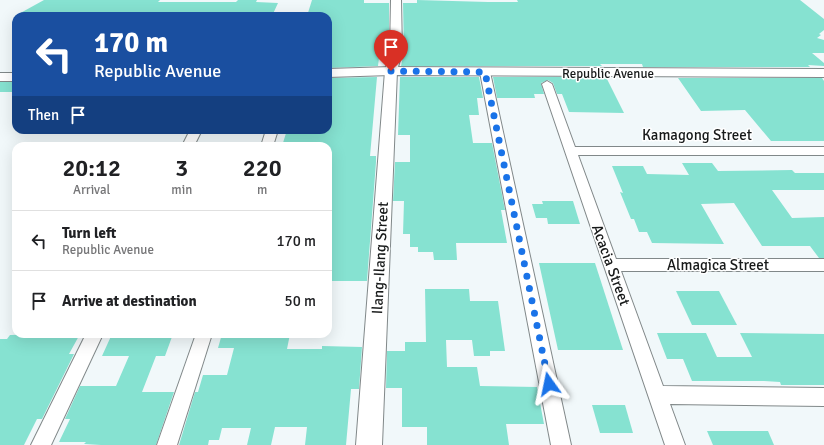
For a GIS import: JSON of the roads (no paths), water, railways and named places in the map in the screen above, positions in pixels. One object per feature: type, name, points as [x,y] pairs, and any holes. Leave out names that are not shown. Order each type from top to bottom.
[{"type":"main road","name":"Republic Avenue","points":[[332,73],[391,71],[824,73]]},
{"type":"main road","points":[[0,77],[12,77]]},
{"type":"street","name":"Ilang-Ilang Street","points":[[369,445],[391,71],[397,56],[395,19],[396,0]]},
{"type":"street","points":[[485,72],[561,445]]},
{"type":"street","name":"Acacia Street","points":[[547,84],[675,445]]},
{"type":"street","name":"Kamagong Street","points":[[571,151],[824,151]]},
{"type":"street","name":"Almagica Street","points":[[611,266],[824,266]]},
{"type":"street","points":[[41,445],[93,338]]},
{"type":"street","points":[[167,445],[203,338]]},
{"type":"street","points":[[658,395],[824,396]]}]
